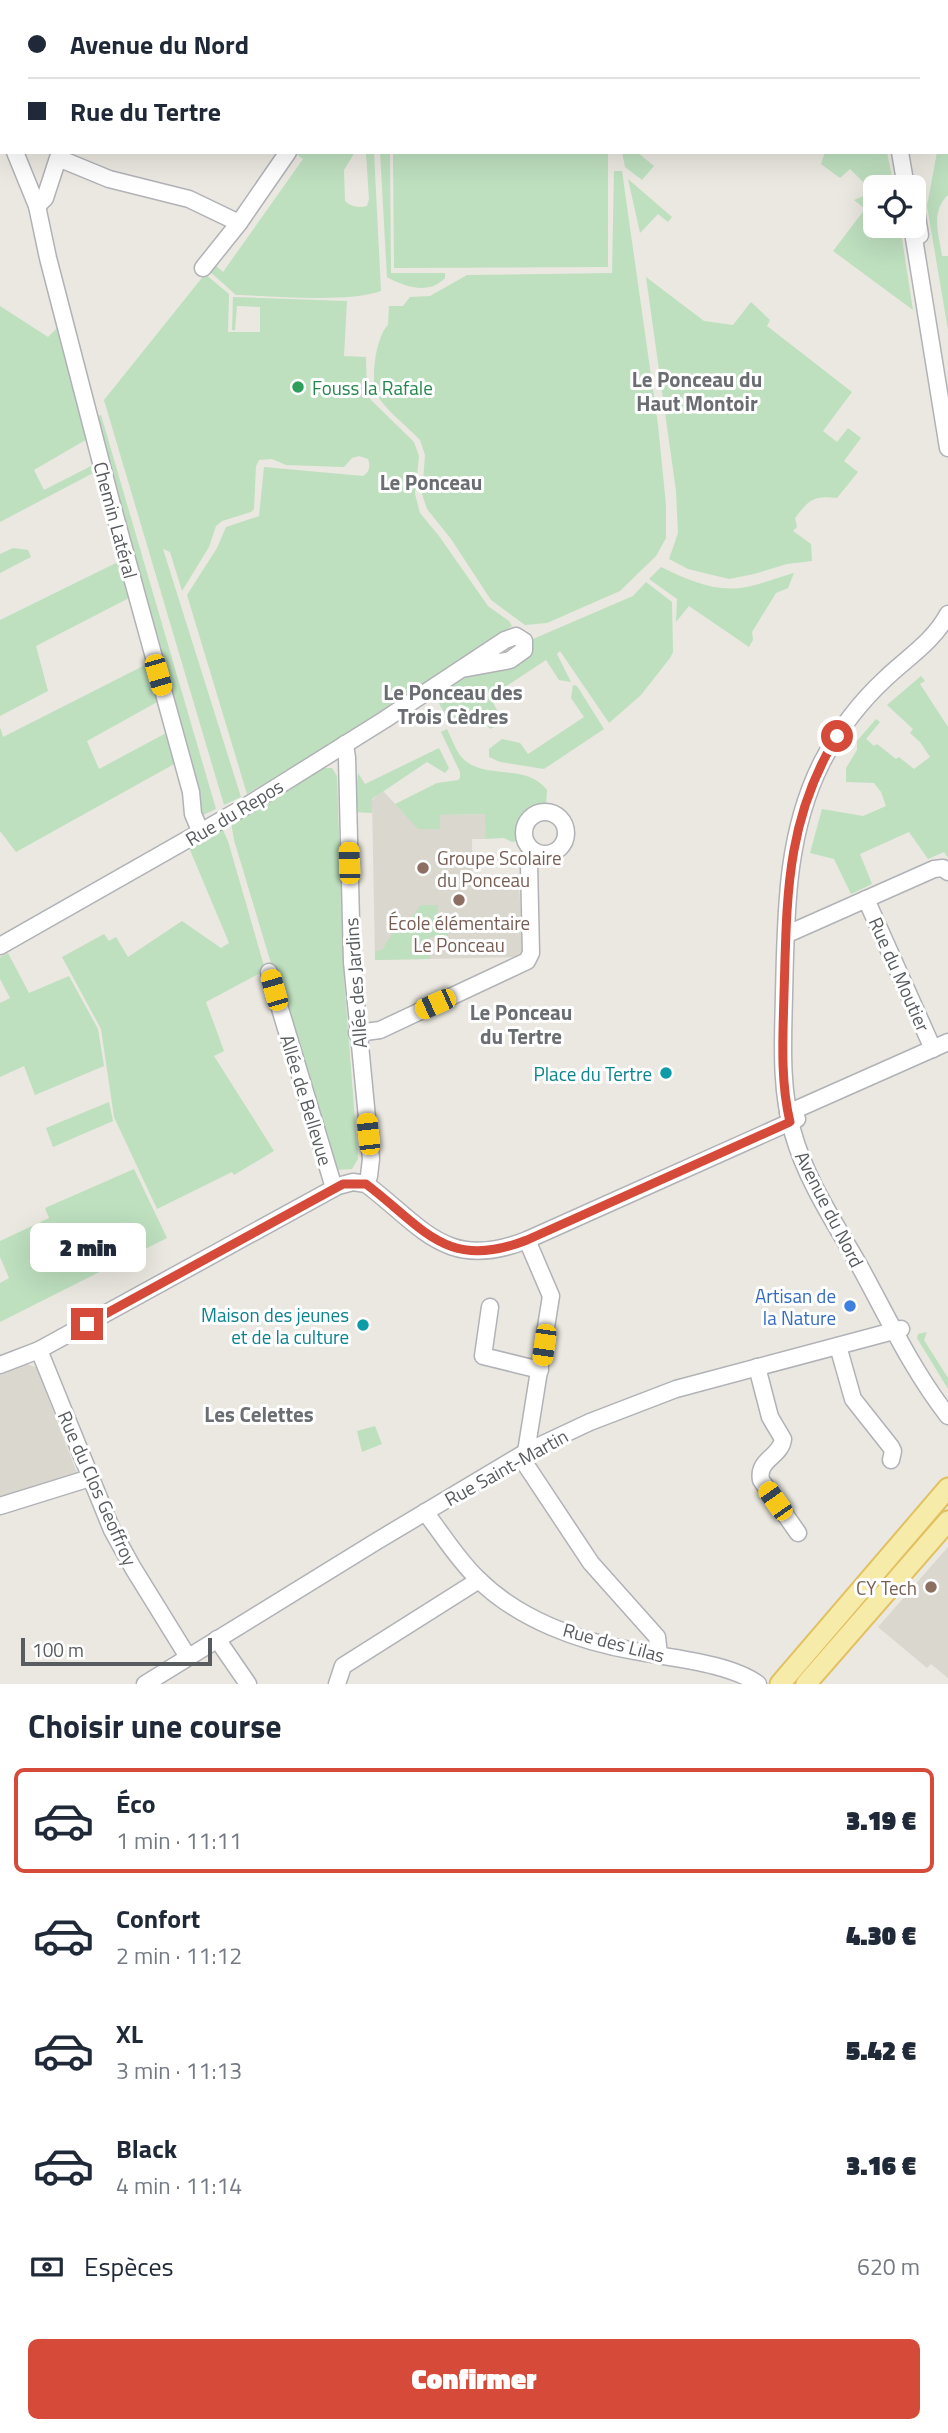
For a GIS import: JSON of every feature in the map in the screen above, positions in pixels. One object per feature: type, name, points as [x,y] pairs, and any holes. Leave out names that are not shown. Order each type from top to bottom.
[{"type":"main road","points":[[780,1684],[948,1488]]},
{"type":"main road","points":[[806,1684],[948,1521]]},
{"type":"street","points":[[16,154],[37,206],[45,198],[58,158],[109,178],[189,199],[239,223]]},
{"type":"street","points":[[203,268],[239,223],[287,154]]},
{"type":"street","points":[[900,154],[904,175]]},
{"type":"street","points":[[912,154],[912,175]]},
{"type":"street","name":"Chemin Latéral","points":[[37,206],[111,501],[191,792],[194,820],[201,833]]},
{"type":"street","points":[[914,238],[948,448]]},
{"type":"street","points":[[921,238],[948,407]]},
{"type":"street","name":"Avenue du Nord","points":[[948,614],[932,638],[878,686],[843,727],[817,771],[801,816],[792,854],[786,917],[783,1058],[799,1150],[817,1191],[928,1387],[948,1416]]},
{"type":"street","name":"Avenue du Nord","points":[[792,1116],[792,932],[801,839],[812,800],[829,761],[848,731],[878,695],[948,634]]},
{"type":"street","name":"Rue du Repos","points":[[0,946],[201,833],[463,669]]},
{"type":"street","name":"Allée des Jardins","points":[[338,748],[347,781],[352,962],[371,1165],[366,1184]]},
{"type":"street","points":[[357,1033],[380,1030],[527,961],[531,953],[529,864],[534,851]]},
{"type":"street","points":[[792,932],[934,869],[943,868],[948,872]]},
{"type":"street","name":"Rue du Moutier","points":[[866,899],[941,1045]]},
{"type":"street","name":"Allée de Bellevue","points":[[269,972],[334,1188]]},
{"type":"street","points":[[0,1365],[39,1350],[334,1188],[353,1182],[366,1184],[426,1235],[456,1248],[488,1251],[527,1240],[941,1045]]},
{"type":"street","points":[[527,1240],[551,1296],[523,1454],[591,1563],[657,1637],[659,1655]]},
{"type":"street","points":[[490,1307],[483,1356],[540,1370]]},
{"type":"street","name":"Avenue du Nord","points":[[898,1330],[948,1405]]},
{"type":"street","name":"Rue Saint-Martin","points":[[145,1684],[523,1454],[590,1422],[676,1389],[898,1330]]},
{"type":"street","points":[[838,1346],[850,1394],[891,1447],[891,1460]]},
{"type":"street","name":"Rue du Clos Geoffroy","points":[[39,1350],[119,1543],[188,1657]]},
{"type":"street","points":[[757,1367],[769,1417],[783,1439],[782,1446],[762,1465],[760,1475],[763,1485],[798,1533]]},
{"type":"street","points":[[0,1506],[90,1478]]},
{"type":"street","name":"Rue des Lilas","points":[[425,1512],[448,1545],[479,1580],[510,1605],[548,1624],[617,1647],[659,1655],[749,1681]]},
{"type":"street","points":[[337,1684],[343,1666],[479,1580]]},
{"type":"street","points":[[217,1639],[248,1684]]},
{"type":"shaded area","name":"Groupe Scolaire du Ponceau","points":[[383,791],[419,829],[440,815],[486,814],[486,839],[472,839],[473,889],[486,889],[486,883],[519,883],[523,957],[375,960],[372,800]]},
{"type":"shaded area","points":[[26,1364],[36,1367],[77,1473],[57,1483],[0,1501],[0,1373]]},
{"type":"shaded area","name":"CY Tech","points":[[948,1547],[948,1678],[931,1664],[927,1668],[878,1627]]},
{"type":"green space","points":[[296,154],[354,154],[344,170],[345,201],[352,206],[361,207],[367,206],[369,199],[366,154],[374,154],[381,291],[331,298],[236,295],[208,270],[214,264],[223,272],[303,159]]},
{"type":"green space","points":[[380,154],[390,154],[391,273],[445,273],[445,278],[439,283],[424,288],[401,284],[387,277]]},
{"type":"green space","points":[[393,154],[608,154],[608,267],[394,268]]},
{"type":"green space","points":[[622,154],[639,154],[654,166],[642,180],[625,167]]},
{"type":"green space","points":[[824,154],[887,154],[892,175],[863,175],[863,182],[850,169],[840,178],[821,164]]},
{"type":"green space","points":[[937,154],[948,154],[948,195],[939,209],[937,224],[942,256],[948,256],[948,330],[927,206]]},
{"type":"green space","points":[[614,171],[622,171],[658,425],[666,505],[666,538],[656,556],[620,591],[547,623],[525,625],[491,600],[451,539],[427,509],[422,494],[425,455],[420,440],[378,397],[374,381],[377,349],[388,325],[389,306],[403,306],[410,297],[430,296],[467,275],[612,273]]},
{"type":"green space","points":[[628,179],[672,217],[668,222],[658,214],[640,233]]},
{"type":"green space","points":[[863,196],[863,207],[854,200]]},
{"type":"green space","points":[[863,212],[863,238],[902,238],[913,310],[833,251]]},
{"type":"green space","points":[[205,274],[229,294],[228,332],[260,332],[260,307],[237,306],[235,330],[232,330],[233,297],[347,301],[344,356],[366,357],[367,393],[370,399],[414,442],[419,456],[415,494],[420,513],[488,606],[512,626],[349,732],[247,794],[187,595],[217,548],[226,527],[259,516],[264,467],[363,476],[369,467],[368,459],[359,456],[352,458],[344,467],[286,465],[272,459],[259,460],[256,466],[254,509],[222,521],[216,526],[209,547],[182,591],[170,552],[163,549],[241,797],[224,805],[104,400]]},
{"type":"green space","points":[[646,277],[704,321],[733,325],[751,302],[770,320],[767,326],[852,392],[823,431],[837,442],[848,428],[861,438],[844,461],[858,472],[837,498],[822,497],[812,500],[795,518],[797,527],[793,531],[811,544],[812,561],[787,564],[729,579],[688,569],[669,559],[678,533],[676,491]]},
{"type":"green space","points":[[0,306],[48,337],[60,325],[89,438],[34,470],[44,490],[95,464],[97,471],[0,522]]},
{"type":"green space","points":[[101,415],[216,809],[201,816],[95,417]]},
{"type":"green space","points":[[13,548],[28,550],[31,557],[0,573],[0,554]]},
{"type":"green space","points":[[120,561],[131,597],[36,646],[48,691],[0,716],[0,620]]},
{"type":"green space","points":[[661,567],[692,581],[724,588],[752,586],[794,573],[788,588],[776,593],[752,632],[753,640],[749,647],[689,606],[676,622],[677,599],[649,579]]},
{"type":"green space","points":[[646,582],[672,602],[673,652],[641,695],[609,723],[560,651],[557,654],[571,682],[559,680],[546,660],[490,697],[497,710],[494,727],[490,729],[481,721],[471,718],[448,719],[433,693],[463,674],[533,639],[633,596]]},
{"type":"green space","points":[[149,663],[159,701],[87,741],[99,769],[168,732],[176,763],[16,852],[0,831],[0,727],[3,737]]},
{"type":"green space","points":[[921,676],[925,681],[920,684],[948,727],[948,858],[944,852],[928,859],[909,832],[860,854],[872,884],[851,894],[834,859],[810,853],[822,809],[863,816],[886,806],[874,783],[846,782],[846,768],[857,750],[857,741],[876,719],[880,722],[866,739],[874,746],[877,744],[914,769],[930,757],[910,733],[913,729],[887,705]]},
{"type":"green space","points":[[573,685],[577,686],[604,729],[544,769],[500,762],[489,757],[489,749],[502,739],[520,743],[528,754],[584,717],[571,698]]},
{"type":"green space","points":[[447,729],[459,754],[468,763],[479,768],[527,776],[538,781],[547,790],[546,806],[523,820],[521,840],[512,842],[504,838],[486,839],[485,814],[440,815],[440,829],[418,829],[395,804],[437,783],[460,778],[460,772],[441,732]]},
{"type":"green space","points":[[439,748],[449,768],[445,773],[427,762],[372,799],[372,813],[353,812],[358,773],[365,784]]},
{"type":"green space","points":[[324,768],[332,768],[337,776],[344,978],[358,1159],[352,1169],[333,1170],[234,840],[231,822],[263,806]]},
{"type":"green space","points":[[222,828],[266,973],[262,972],[206,1002],[224,1051],[214,1056],[274,1151],[234,1175],[232,1172],[157,1209],[114,1117],[101,1029],[62,957],[104,934],[109,941],[116,937],[128,957],[182,921],[221,948],[229,943],[190,850],[191,845]]},
{"type":"green space","points":[[421,905],[438,905],[438,921],[434,921],[434,929],[438,933],[448,933],[448,936],[430,937],[430,959],[375,960],[375,951],[382,950],[394,931],[402,930]]},
{"type":"green space","points":[[8,953],[29,993],[69,976],[98,1029],[104,1066],[35,1095],[24,1066],[0,1077],[0,1003],[10,998],[0,979],[0,957]]},
{"type":"green space","points":[[109,1102],[113,1121],[53,1147],[46,1128]]},
{"type":"green space","points":[[134,1169],[167,1238],[0,1322],[0,1283],[9,1278],[0,1257],[0,1241],[49,1218],[45,1208]]},
{"type":"green space","points":[[927,1332],[924,1340],[948,1378],[948,1389],[917,1338],[918,1334]]},
{"type":"green space","points":[[375,1426],[382,1444],[362,1452],[357,1431]]},
{"type":"place","name":"Fouss la Rafale","points":[[298,387]]},
{"type":"place","name":"Groupe Scolaire du Ponceau","points":[[423,868]]},
{"type":"place","name":"École élémentaire Le Ponceau","points":[[459,900]]},
{"type":"place","name":"Place du Tertre","points":[[666,1073]]},
{"type":"place","name":"Artisan de la Nature","points":[[850,1306]]},
{"type":"place","name":"Maison des jeunes et de la culture","points":[[363,1325]]},
{"type":"place","name":"CY Tech","points":[[931,1587]]},
{"type":"district","name":"Le Ponceau du Haut Montoir","points":[[697,391]]},
{"type":"district","name":"Le Ponceau","points":[[431,482]]},
{"type":"district","name":"Le Ponceau des Trois Cèdres","points":[[453,704]]},
{"type":"district","name":"Le Ponceau du Tertre","points":[[521,1024]]},
{"type":"district","name":"Les Celettes","points":[[259,1414]]},
{"type":"route","points":[[87,1324],[343,1184],[366,1184],[426,1235],[440,1242],[467,1251],[488,1251],[513,1246],[790,1122],[783,1069],[783,1043],[786,917],[792,854],[798,825],[814,779],[837,736]]}]
